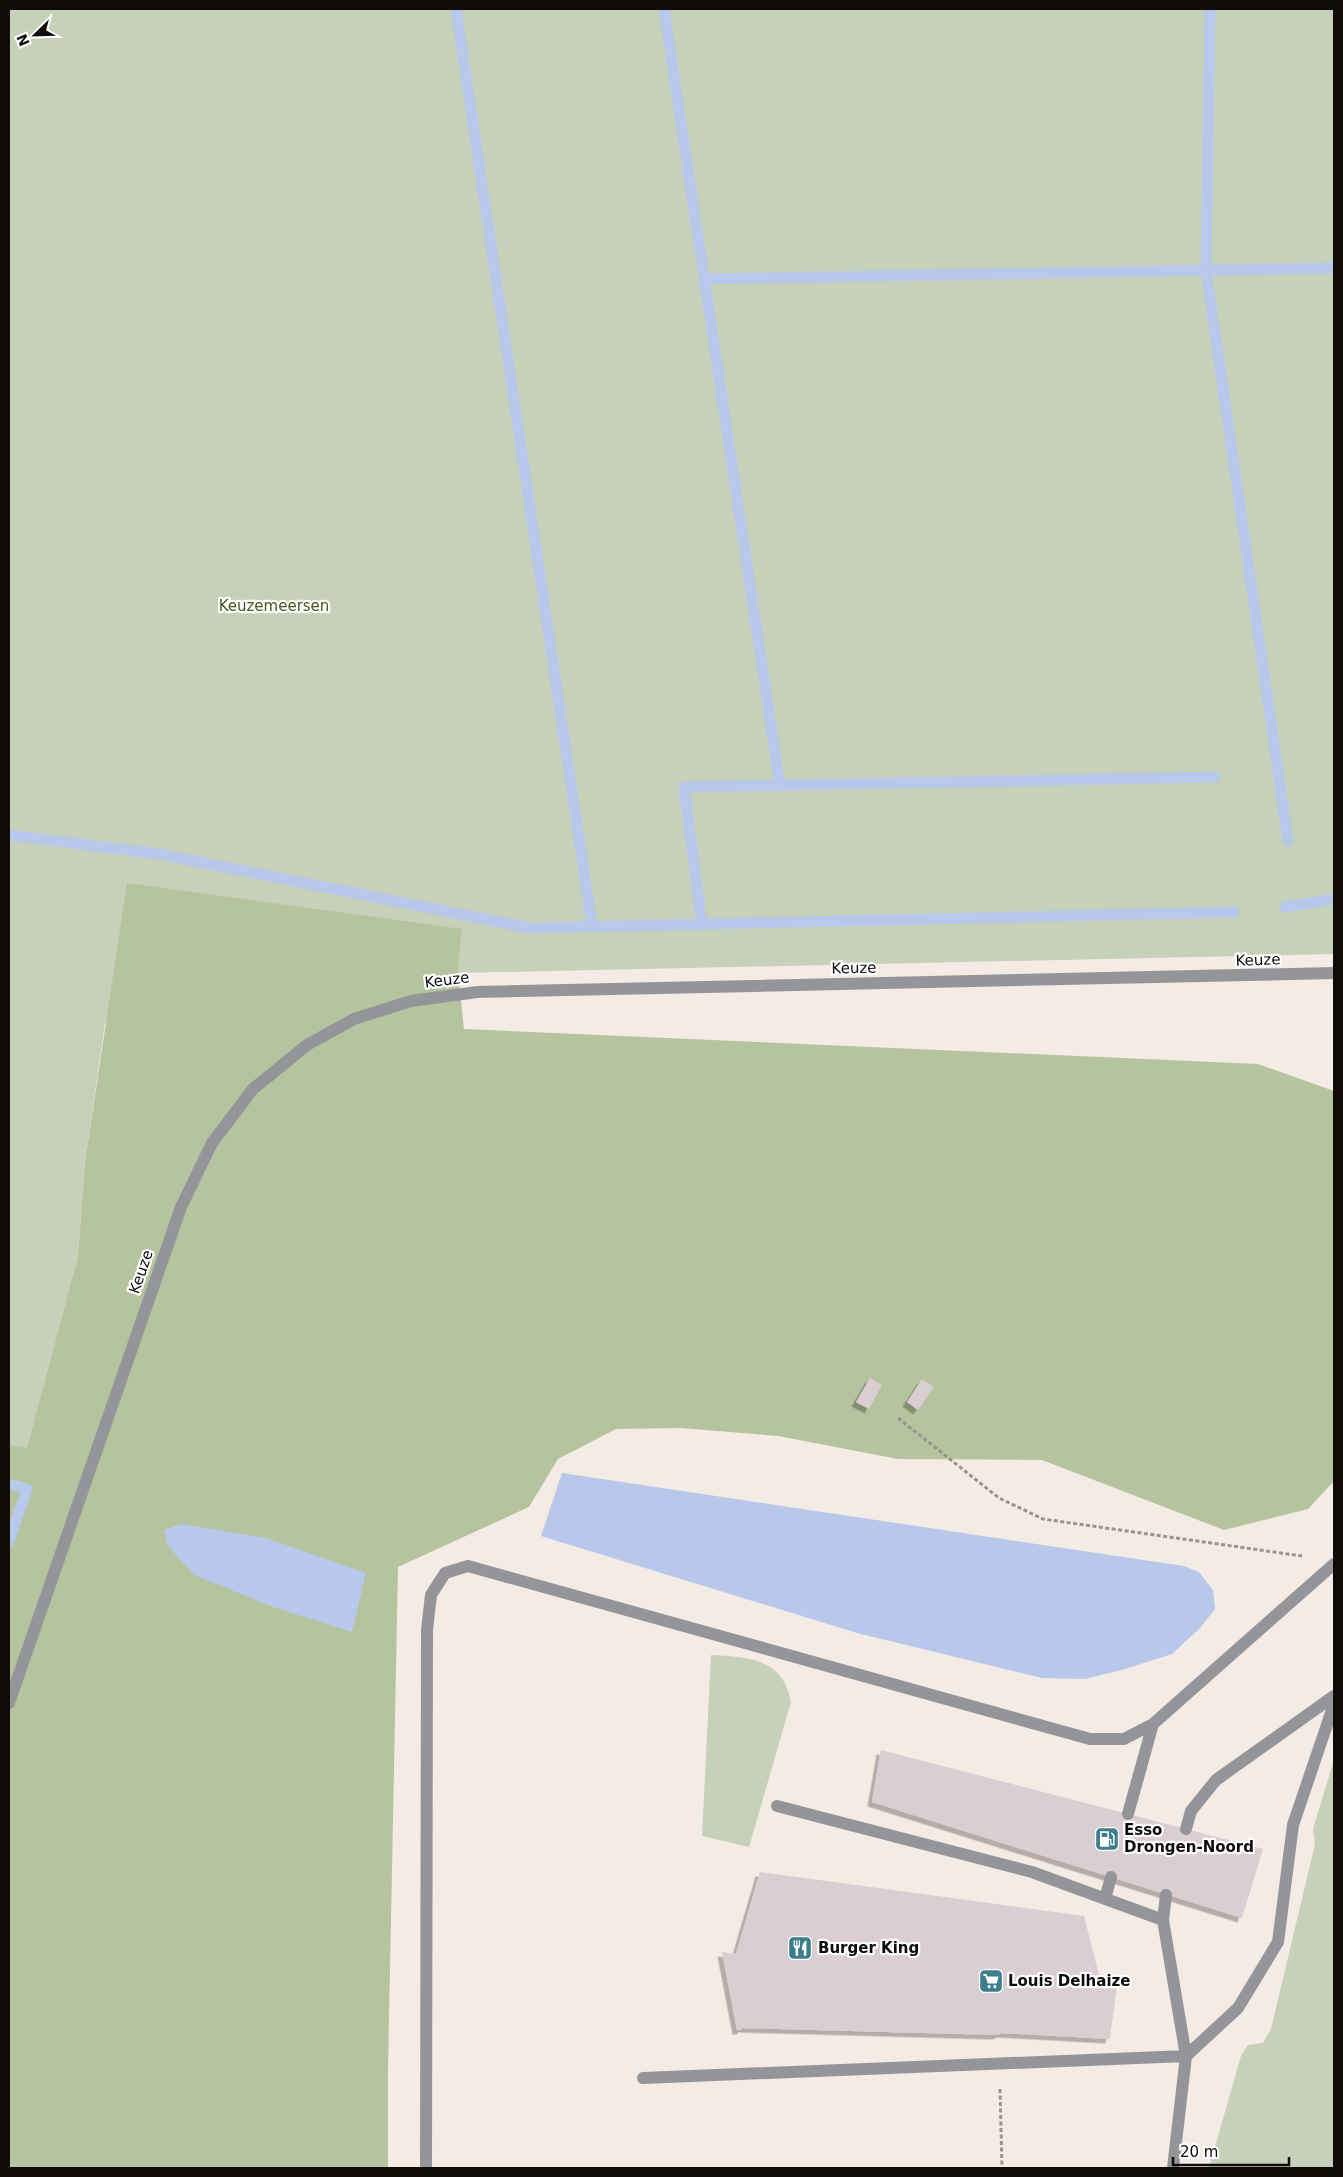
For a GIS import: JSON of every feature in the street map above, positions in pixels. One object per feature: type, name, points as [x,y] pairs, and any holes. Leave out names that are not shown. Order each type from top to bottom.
[{"type":"street","name":"Keuze","points":[[9,1703],[181,1207],[212,1143],[253,1089],[307,1045],[354,1019],[411,1000],[477,992],[1334,973]]},
{"type":"street","points":[[426,2168],[427,1630],[431,1596],[446,1573],[468,1566],[1090,1739],[1124,1739],[1153,1724],[1334,1564]]},
{"type":"street","points":[[1186,1829],[1192,1811],[1216,1780],[1334,1696]]},
{"type":"street","points":[[643,2078],[1186,2056],[1238,2008],[1278,1942],[1294,1825],[1334,1704]]},
{"type":"street","points":[[1128,1814],[1153,1724]]},
{"type":"street","points":[[777,1806],[1032,1872],[1163,1920]]},
{"type":"street","points":[[1105,1899],[1111,1877]]},
{"type":"street","points":[[1166,1895],[1163,1920],[1186,2056],[1173,2168]]},
{"type":"path","points":[[898,1418],[999,1498],[1043,1519],[1305,1557]]},
{"type":"path","points":[[1000,2063],[1002,2168]]},
{"type":"green space","name":"Keuzemeersen","points":[[9,9],[1334,9],[1334,954],[458,973],[462,929],[105,1023],[85,1162],[78,1256],[27,1449],[9,1445]]},
{"type":"green space","points":[[127,883],[462,929],[458,973],[464,1029],[1258,1064],[1334,1091],[1334,1481],[1308,1509],[1224,1530],[1042,1460],[898,1459],[778,1436],[680,1428],[616,1429],[558,1459],[529,1507],[398,1567],[388,2071],[388,2168],[9,2168],[9,1445],[27,1448],[78,1256],[85,1162]]},
{"type":"green space","points":[[711,1655],[751,1659],[772,1668],[787,1687],[791,1702],[749,1847],[702,1836]]},
{"type":"green space","points":[[1334,1760],[1334,2168],[1209,2168],[1241,2056],[1248,2045],[1263,2043],[1271,2029],[1315,1844],[1313,1829]]},
{"type":"water","points":[[562,1473],[1184,1566],[1199,1572],[1213,1590],[1215,1609],[1200,1628],[1172,1654],[1122,1670],[1085,1679],[1042,1678],[857,1633],[541,1536]]},
{"type":"water","points":[[181,1524],[266,1538],[366,1573],[352,1632],[273,1607],[194,1575],[167,1545],[164,1530]]},
{"type":"building","points":[[870,1378],[882,1385],[869,1409],[856,1402]]},
{"type":"building","points":[[922,1379],[934,1387],[918,1410],[907,1402]]},
{"type":"building","name":"Esso Drongen-Noord","points":[[881,1750],[1263,1849],[1242,1918],[872,1802]]},
{"type":"building","points":[[760,1872],[1084,1916],[1100,1979],[1113,1980],[1113,1978],[1118,1978],[1110,2039],[1002,2033],[997,2035],[742,2028],[742,2030],[737,2030],[722,1952],[736,1954]]},
{"type":"waterway","points":[[456,9],[592,926]]},
{"type":"waterway","points":[[664,9],[780,786]]},
{"type":"waterway","points":[[1210,9],[1206,270],[1288,841]]},
{"type":"waterway","points":[[704,279],[1334,268]]},
{"type":"waterway","points":[[702,924],[684,787],[1215,777]]},
{"type":"waterway","points":[[9,835],[159,854],[529,928],[1234,912]]},
{"type":"waterway","points":[[1285,907],[1334,899]]},
{"type":"waterway","points":[[9,1484],[27,1489],[9,1541]]},
{"type":"place","name":"Esso Drongen-Noord","points":[[1107,1839]]},
{"type":"place","name":"Burger King","points":[[800,1948]]},
{"type":"place","name":"Louis Delhaize","points":[[991,1981]]}]
